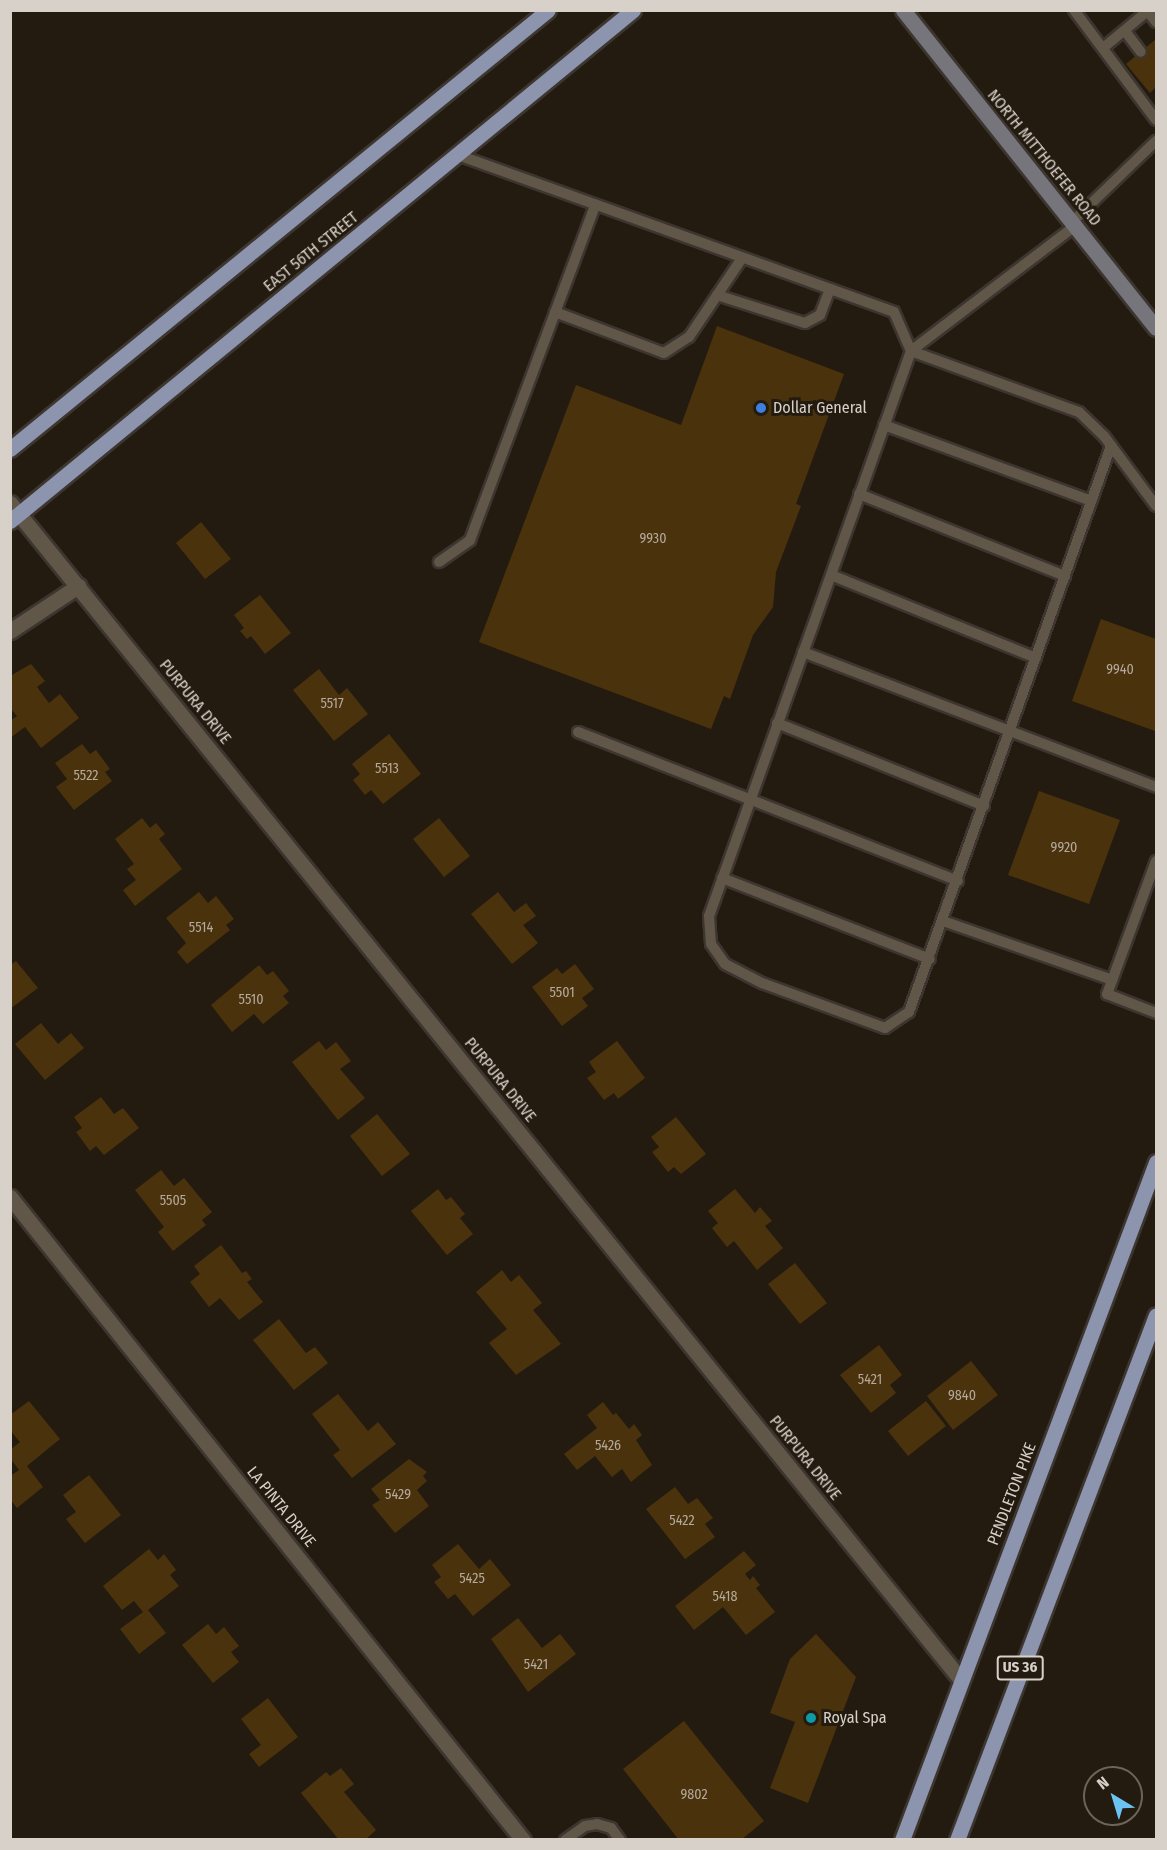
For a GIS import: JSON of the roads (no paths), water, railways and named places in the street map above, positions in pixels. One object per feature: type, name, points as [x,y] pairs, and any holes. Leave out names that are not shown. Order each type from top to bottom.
[{"type":"main road","points":[[10,449],[548,10]]},
{"type":"main road","name":"EAST 56TH STREET","points":[[13,513],[458,156],[633,10]]},
{"type":"main road","name":"PENDLETON PIKE","points":[[902,1839],[1156,1162]]},
{"type":"main road","name":"US 36","points":[[957,1839],[1156,1315]]},
{"type":"street","name":"NORTH MITTHOEFER ROAD","points":[[903,10],[1156,328]]},
{"type":"street","name":"PURPURA DRIVE","points":[[13,513],[78,586],[961,1680]]},
{"type":"street","points":[[10,631],[78,586]]},
{"type":"street","name":"LA PINTA DRIVE","points":[[10,1197],[523,1839]]},
{"type":"lane","points":[[1074,10],[1156,120]]},
{"type":"lane","points":[[1103,48],[1149,11],[1156,22]]},
{"type":"lane","points":[[1125,31],[1141,52]]},
{"type":"lane","points":[[1111,446],[930,959],[909,1012],[885,1028],[762,983],[725,964],[711,944],[709,916],[910,351],[1073,224],[1156,141]]},
{"type":"lane","points":[[458,156],[894,312],[910,351],[1079,412],[1111,446],[1156,506]]},
{"type":"lane","points":[[439,562],[470,540],[595,205]]},
{"type":"lane","points":[[555,312],[664,353],[689,337],[742,258]]},
{"type":"lane","points":[[717,295],[806,323],[820,315],[830,289]]},
{"type":"lane","points":[[884,425],[1092,501]]},
{"type":"lane","points":[[860,494],[1065,576]]},
{"type":"lane","points":[[831,574],[1036,658]]},
{"type":"lane","points":[[802,652],[1156,787]]},
{"type":"lane","points":[[777,723],[984,806]]},
{"type":"lane","points":[[578,732],[958,880]]},
{"type":"lane","points":[[1156,861],[1107,994],[1156,1012]]},
{"type":"lane","points":[[722,878],[930,959]]},
{"type":"lane","points":[[943,921],[1112,980]]},
{"type":"lane","points":[[565,1839],[585,1826],[597,1824],[610,1828],[620,1839]]},
{"type":"place","name":"Dollar General","points":[[761,408]]},
{"type":"place","name":"Royal Spa","points":[[811,1718]]}]
